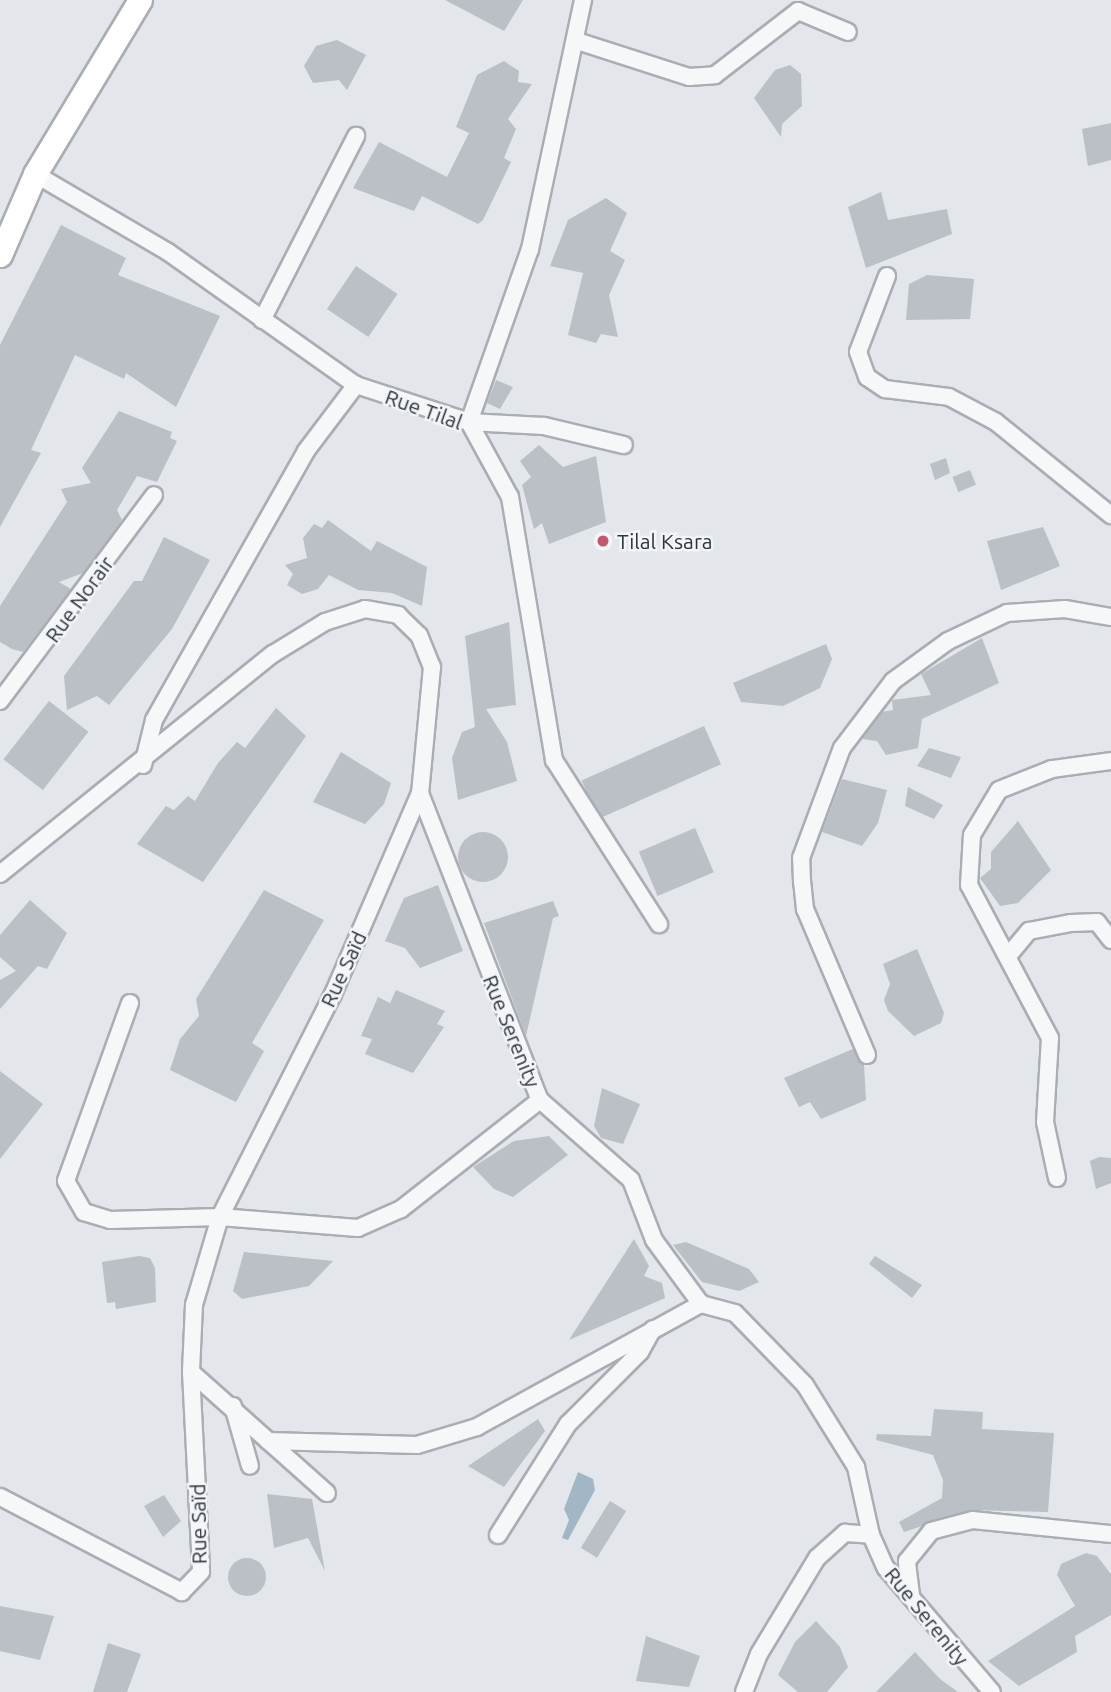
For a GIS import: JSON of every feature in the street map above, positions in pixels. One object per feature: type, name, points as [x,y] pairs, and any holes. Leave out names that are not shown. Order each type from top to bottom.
[{"type":"street","points":[[0,255],[35,174],[140,0]]},
{"type":"street","points":[[583,0],[577,41],[530,249],[469,422],[544,426],[624,445]]},
{"type":"street","points":[[577,41],[690,77],[715,75],[798,11],[848,32]]},
{"type":"street","points":[[262,320],[356,135]]},
{"type":"street","name":"Rue Tilal","points":[[35,174],[168,252],[356,385],[469,422],[510,497],[554,760],[659,924]]},
{"type":"street","points":[[887,276],[858,352],[867,377],[885,389],[949,397],[996,422],[1111,514]]},
{"type":"street","points":[[142,765],[154,720],[306,451],[356,385]]},
{"type":"street","name":"Rue Norair","points":[[0,701],[154,495]]},
{"type":"street","name":"Rue Saïd","points":[[0,874],[142,765],[273,654],[325,622],[365,609],[398,615],[419,635],[432,667],[420,793],[333,994],[220,1217],[194,1305],[191,1372],[201,1572],[188,1590],[182,1592],[0,1497]]},
{"type":"street","points":[[867,1055],[805,909],[802,882],[801,858],[842,748],[893,681],[948,641],[1007,613],[1065,609],[1111,617]]},
{"type":"street","points":[[1057,1178],[1045,1122],[1051,1038],[970,885],[972,835],[999,790],[1052,769],[1111,761]]},
{"type":"street","name":"Rue Serenity","points":[[420,793],[540,1100],[631,1180],[654,1240],[701,1304],[735,1313],[805,1385],[856,1467],[871,1535],[886,1568],[992,1692]]},
{"type":"street","points":[[1008,956],[1029,931],[1071,923],[1097,922],[1111,940]]},
{"type":"street","points":[[130,1003],[66,1181],[73,1202],[110,1220],[220,1217],[358,1228],[412,1201],[540,1100]]},
{"type":"street","points":[[268,1441],[417,1445],[477,1427],[546,1393],[655,1327],[701,1304]]},
{"type":"street","points":[[498,1535],[568,1424],[640,1352],[655,1327]]},
{"type":"street","points":[[191,1372],[233,1406],[327,1493]]},
{"type":"street","points":[[233,1406],[250,1466]]},
{"type":"street","points":[[914,1603],[907,1561],[931,1531],[973,1520],[1111,1534]]},
{"type":"street","points":[[744,1692],[764,1644],[817,1558],[845,1533],[871,1535]]},
{"type":"water","points":[[578,1472],[593,1479],[595,1490],[568,1540],[562,1538],[569,1520],[564,1509]]},
{"type":"building","points":[[445,0],[523,0],[504,31]]},
{"type":"building","points":[[337,40],[366,55],[347,90],[339,80],[313,83],[304,66],[316,46]]},
{"type":"building","points":[[504,61],[519,71],[518,82],[532,84],[508,119],[516,129],[504,158],[511,162],[483,220],[478,224],[422,196],[414,211],[353,188],[379,142],[447,177],[469,133],[456,127],[477,75]]},
{"type":"building","points":[[790,65],[801,74],[802,106],[782,124],[781,137],[754,98],[775,70]]},
{"type":"building","points":[[1111,123],[1111,160],[1088,166],[1082,129]]},
{"type":"building","points":[[881,192],[888,220],[947,209],[952,234],[866,268],[848,207]]},
{"type":"building","points":[[606,198],[627,213],[610,251],[625,260],[609,295],[618,337],[601,334],[596,343],[568,335],[583,273],[550,266],[568,220]]},
{"type":"building","points":[[61,225],[126,258],[118,275],[220,316],[176,407],[126,373],[124,379],[75,355],[31,450],[41,453],[0,527],[0,345]]},
{"type":"building","points":[[356,266],[397,294],[368,337],[327,309]]},
{"type":"building","points":[[927,275],[974,279],[970,319],[906,320],[909,284]]},
{"type":"building","points":[[496,380],[513,387],[500,409],[487,403]]},
{"type":"building","points":[[119,411],[172,432],[170,438],[177,441],[157,482],[137,476],[117,510],[122,520],[83,573],[59,582],[71,589],[23,652],[12,649],[0,642],[0,606],[67,502],[61,489],[91,483],[82,468]]},
{"type":"building","points":[[539,445],[563,467],[596,456],[606,522],[549,544],[542,523],[534,529],[522,485],[531,477],[520,461]]},
{"type":"building","points":[[946,458],[950,473],[935,480],[930,464]]},
{"type":"building","points":[[970,470],[976,485],[958,492],[952,477]]},
{"type":"building","points":[[328,520],[371,551],[377,541],[427,567],[422,606],[392,593],[358,590],[329,575],[318,589],[302,594],[287,585],[293,574],[285,565],[307,558],[303,538],[314,524],[322,528]]},
{"type":"building","points":[[1043,527],[1060,566],[1001,590],[987,541]]},
{"type":"building","points":[[164,537],[210,560],[172,629],[109,705],[97,696],[67,710],[64,676],[134,581],[142,581]]},
{"type":"building","points":[[509,622],[516,705],[486,709],[507,742],[517,781],[458,800],[452,758],[462,732],[475,727],[465,636]]},
{"type":"building","points":[[982,638],[999,683],[922,719],[918,748],[886,755],[877,741],[862,739],[882,712],[893,710],[892,700],[931,695],[921,674]]},
{"type":"building","points":[[826,644],[832,659],[820,688],[783,706],[741,702],[733,683]]},
{"type":"building","points":[[49,701],[88,732],[43,790],[3,759]]},
{"type":"building","points":[[276,708],[306,736],[203,882],[137,844],[166,806],[174,810],[188,796],[195,801],[218,763],[237,742],[245,748]]},
{"type":"building","points":[[704,726],[721,764],[599,819],[582,781]]},
{"type":"building","points":[[929,748],[961,757],[951,778],[917,766]]},
{"type":"building","points":[[341,752],[391,783],[384,804],[365,824],[313,802]]},
{"type":"building","points":[[842,779],[887,790],[878,823],[862,846],[822,832]]},
{"type":"building","points":[[908,787],[943,805],[934,819],[905,806]]},
{"type":"building","points":[[1018,821],[1051,870],[1018,903],[1000,906],[980,878],[991,869],[991,852]]},
{"type":"building","points":[[695,828],[714,872],[658,896],[639,852]]},
{"type":"building","points":[[483,832],[501,839],[508,857],[501,875],[483,882],[465,875],[458,857],[465,839]]},
{"type":"building","points":[[438,885],[463,951],[420,968],[405,948],[385,941],[404,898]]},
{"type":"building","points":[[264,890],[324,920],[252,1043],[264,1051],[236,1102],[170,1070],[180,1039],[199,1016],[196,999]]},
{"type":"building","points":[[30,900],[67,933],[47,969],[38,966],[0,1009],[0,980],[16,971],[0,957],[0,935]]},
{"type":"building","points":[[553,901],[559,916],[553,918],[526,1036],[484,923]]},
{"type":"building","points":[[917,949],[944,1013],[941,1023],[914,1036],[888,1011],[884,1000],[890,984],[883,964]]},
{"type":"building","points":[[396,990],[445,1011],[437,1024],[444,1027],[413,1073],[365,1054],[372,1039],[361,1036],[378,997],[390,1003]]},
{"type":"building","points":[[853,1049],[864,1065],[866,1100],[821,1119],[810,1102],[799,1107],[784,1078]]},
{"type":"building","points":[[0,1071],[43,1104],[0,1159]]},
{"type":"building","points":[[602,1088],[640,1104],[623,1144],[601,1138],[594,1126]]},
{"type":"building","points":[[549,1136],[568,1155],[513,1197],[494,1189],[473,1167],[514,1141]]},
{"type":"building","points":[[1099,1157],[1111,1158],[1111,1183],[1096,1189],[1090,1161]]},
{"type":"building","points":[[634,1239],[649,1266],[644,1276],[662,1283],[665,1298],[569,1340]]},
{"type":"building","points":[[686,1242],[749,1269],[759,1282],[739,1291],[702,1282],[673,1245]]},
{"type":"building","points":[[244,1252],[333,1261],[309,1286],[242,1299],[233,1291]]},
{"type":"building","points":[[139,1256],[150,1258],[155,1268],[156,1302],[116,1309],[115,1302],[107,1303],[102,1262]]},
{"type":"building","points":[[875,1256],[922,1285],[912,1298],[869,1264]]},
{"type":"building","points":[[934,1409],[983,1412],[982,1429],[1054,1433],[1048,1512],[971,1510],[904,1532],[899,1522],[942,1498],[943,1480],[933,1455],[876,1440],[877,1434],[931,1436]]},
{"type":"building","points":[[538,1419],[545,1431],[504,1487],[468,1466]]},
{"type":"building","points":[[267,1494],[312,1499],[325,1571],[308,1538],[274,1548]]},
{"type":"building","points":[[164,1495],[181,1521],[163,1537],[144,1506]]},
{"type":"building","points":[[610,1501],[626,1511],[597,1558],[581,1548]]},
{"type":"building","points":[[1086,1553],[1097,1556],[1111,1574],[1111,1615],[1075,1636],[1077,1652],[1019,1686],[988,1661],[1075,1606],[1057,1575],[1061,1564]]},
{"type":"building","points":[[247,1558],[260,1564],[266,1577],[260,1590],[247,1596],[234,1590],[228,1577],[234,1564]]},
{"type":"building","points":[[0,1606],[54,1616],[40,1660],[0,1651]]},
{"type":"building","points":[[816,1621],[840,1647],[848,1667],[827,1692],[798,1692],[778,1675],[795,1642]]},
{"type":"building","points":[[646,1636],[700,1656],[689,1687],[636,1681]]},
{"type":"building","points":[[108,1643],[141,1654],[127,1692],[93,1692]]},
{"type":"building","points":[[915,1652],[940,1679],[958,1692],[876,1692]]},
{"type":"place","name":"Tilal Ksara","points":[[603,541]]}]
